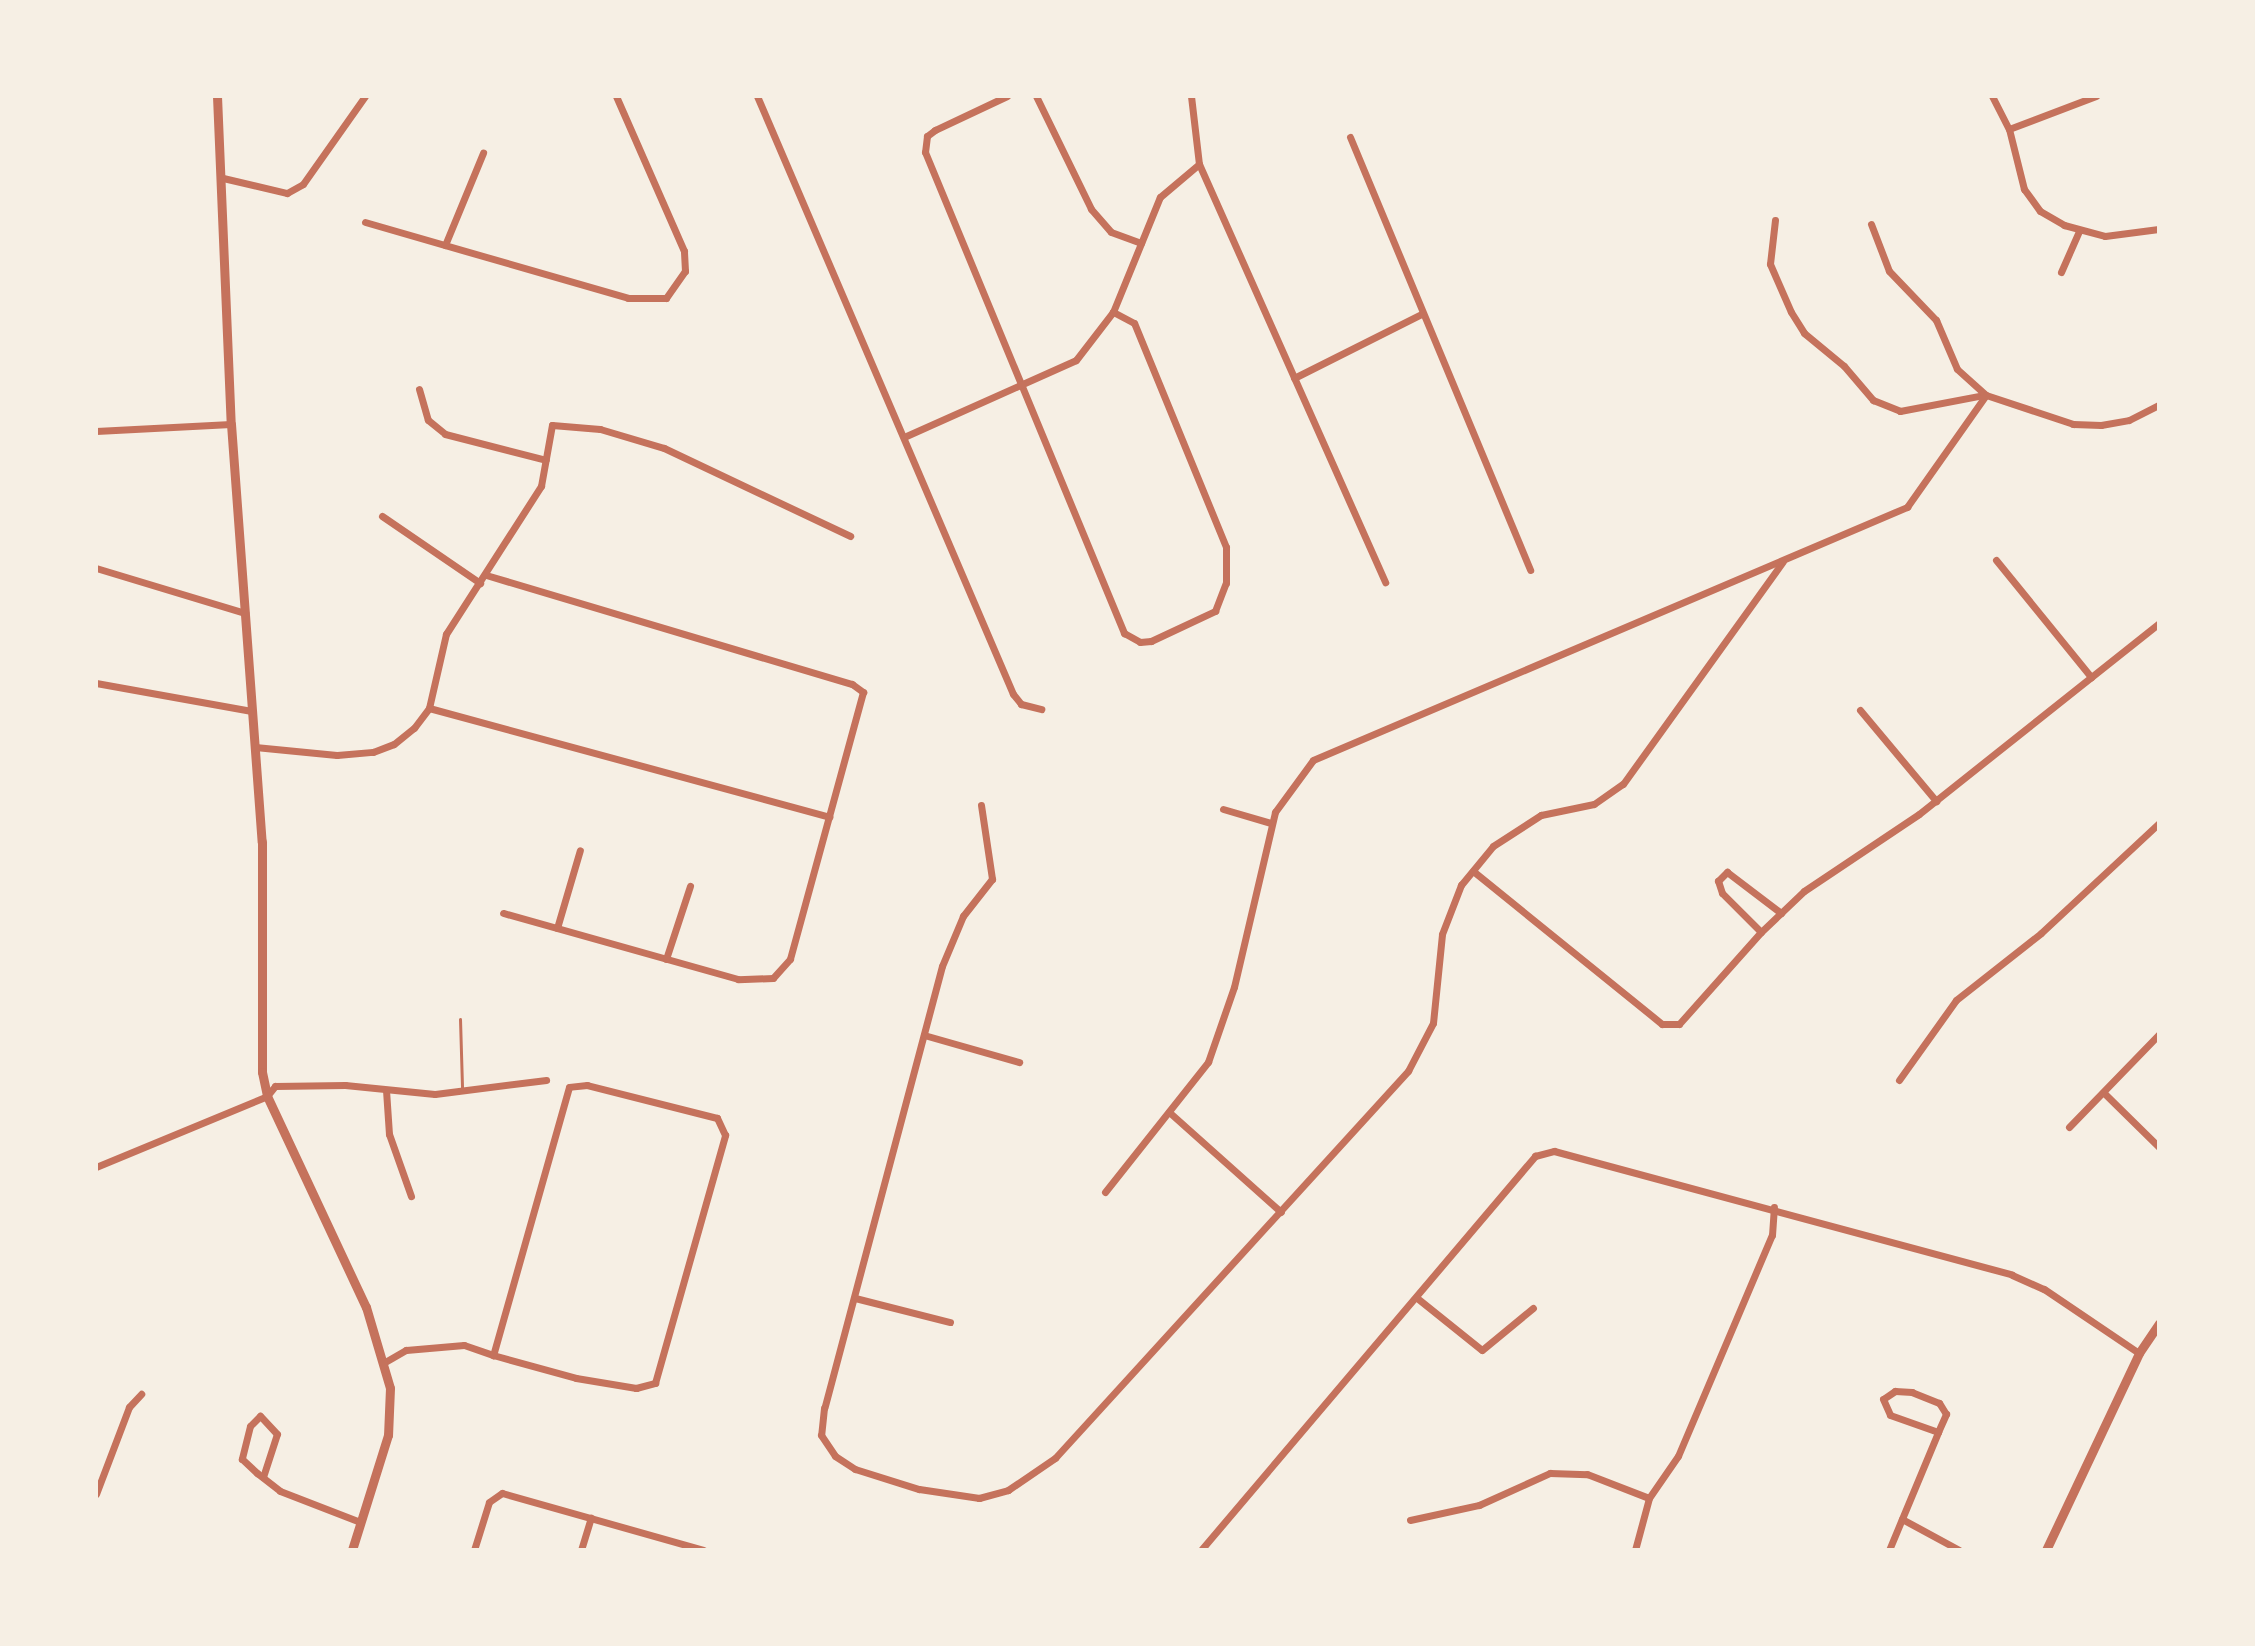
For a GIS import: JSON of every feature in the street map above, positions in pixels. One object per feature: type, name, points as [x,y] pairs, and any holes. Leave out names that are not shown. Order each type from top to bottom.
[{"type":"street","points":[[217,96],[223,178],[231,424],[255,747],[267,1096],[344,1255],[385,1362],[391,1414],[352,1550]]},
{"type":"street","points":[[223,178],[287,193],[303,184],[365,96]]},
{"type":"street","points":[[365,222],[628,298],[666,298],[685,271],[684,251],[616,96]]},
{"type":"street","points":[[757,96],[1013,694],[1021,704],[1041,709]]},
{"type":"street","points":[[1007,96],[935,130],[927,136],[925,152],[1019,387],[1124,633],[1151,641],[1215,611],[1226,583],[1226,547],[1134,323],[1113,312]]},
{"type":"street","points":[[1036,96],[1091,209],[1111,232],[1141,243]]},
{"type":"street","points":[[1191,96],[1199,164],[1385,582]]},
{"type":"street","points":[[1992,96],[2009,129],[2007,137],[2024,189],[2040,211],[2079,231],[2105,236],[2159,229]]},
{"type":"street","points":[[2009,129],[2096,96]]},
{"type":"street","points":[[1350,137],[1530,570]]},
{"type":"street","points":[[445,245],[483,153]]},
{"type":"street","points":[[904,437],[1076,360],[1113,312],[1160,197],[1199,164]]},
{"type":"street","points":[[1775,220],[1770,264],[1791,312],[1804,333],[1844,366],[1873,400],[1900,411],[1986,395]]},
{"type":"street","points":[[1871,224],[1889,271],[1936,320],[1957,369],[1986,395],[2073,424],[2101,425],[2129,420],[2159,405]]},
{"type":"street","points":[[2061,272],[2079,231]]},
{"type":"street","points":[[1294,378],[1423,313]]},
{"type":"street","points":[[419,389],[428,420],[445,434],[546,460]]},
{"type":"street","points":[[1105,1192],[1208,1062],[1219,1034],[1271,823],[1313,760],[1907,507],[1986,395]]},
{"type":"street","points":[[96,431],[231,424]]},
{"type":"street","points":[[255,747],[337,755],[373,752],[394,744],[429,708],[446,634],[529,510],[546,460],[552,425],[600,429],[664,448],[850,536]]},
{"type":"street","points":[[382,516],[480,583]]},
{"type":"street","points":[[1996,560],[2091,677]]},
{"type":"street","points":[[981,805],[992,879],[963,916],[942,966],[821,1435],[835,1456],[855,1469],[919,1489],[979,1498],[1008,1490],[1055,1458],[1408,1071],[1433,1023],[1442,934],[1461,885],[1493,846],[1541,815],[1594,804],[1623,784],[1783,561]]},
{"type":"street","points":[[96,568],[245,613]]},
{"type":"street","points":[[486,575],[852,684],[863,692],[790,959],[773,978],[760,981],[666,959],[503,913]]},
{"type":"street","points":[[1473,871],[1662,1024],[1679,1024],[1781,913],[1936,801],[2159,623]]},
{"type":"street","points":[[96,683],[251,711]]},
{"type":"street","points":[[429,708],[829,817]]},
{"type":"street","points":[[1860,710],[1936,801]]},
{"type":"street","points":[[1223,809],[1271,823]]},
{"type":"street","points":[[1899,1080],[1956,1000],[2041,933],[2159,823]]},
{"type":"street","points":[[557,928],[580,850]]},
{"type":"street","points":[[1761,932],[1722,893],[1718,881],[1727,872],[1781,913]]},
{"type":"street","points":[[666,959],[690,886]]},
{"type":"street","points":[[2069,1127],[2159,1034]]},
{"type":"street","points":[[924,1035],[1019,1062]]},
{"type":"street","points":[[96,1167],[267,1096],[275,1086],[462,1091],[546,1080]]},
{"type":"street","points":[[385,1362],[406,1350],[464,1345],[493,1355],[636,1388],[655,1383],[725,1135],[717,1118],[587,1085],[569,1087],[493,1355]]},
{"type":"street","points":[[386,1090],[389,1134],[411,1196]]},
{"type":"street","points":[[2104,1093],[2159,1147]]},
{"type":"street","points":[[1169,1112],[1281,1212]]},
{"type":"street","points":[[1201,1550],[1535,1156],[1554,1151],[1774,1207],[2023,1280],[2139,1353]]},
{"type":"street","points":[[1635,1550],[1649,1498],[1678,1456],[1772,1235],[1774,1207]]},
{"type":"street","points":[[855,1298],[950,1322]]},
{"type":"street","points":[[1417,1298],[1482,1350],[1533,1308]]},
{"type":"street","points":[[2046,1550],[2139,1353],[2159,1323]]},
{"type":"street","points":[[1889,1550],[1946,1414],[1939,1403],[1895,1391],[1883,1399],[1890,1415],[1938,1432]]},
{"type":"street","points":[[96,1494],[129,1407],[141,1394]]},
{"type":"street","points":[[263,1477],[277,1434],[260,1416],[250,1426],[242,1459],[263,1477],[307,1503],[360,1522]]},
{"type":"street","points":[[1410,1520],[1479,1505],[1550,1473],[1587,1474],[1649,1498]]},
{"type":"street","points":[[474,1550],[489,1502],[502,1493],[699,1550]]},
{"type":"street","points":[[581,1550],[591,1518]]},
{"type":"street","points":[[1902,1519],[1959,1550]]},
{"type":"lane","points":[[460,1019],[462,1091]]}]
